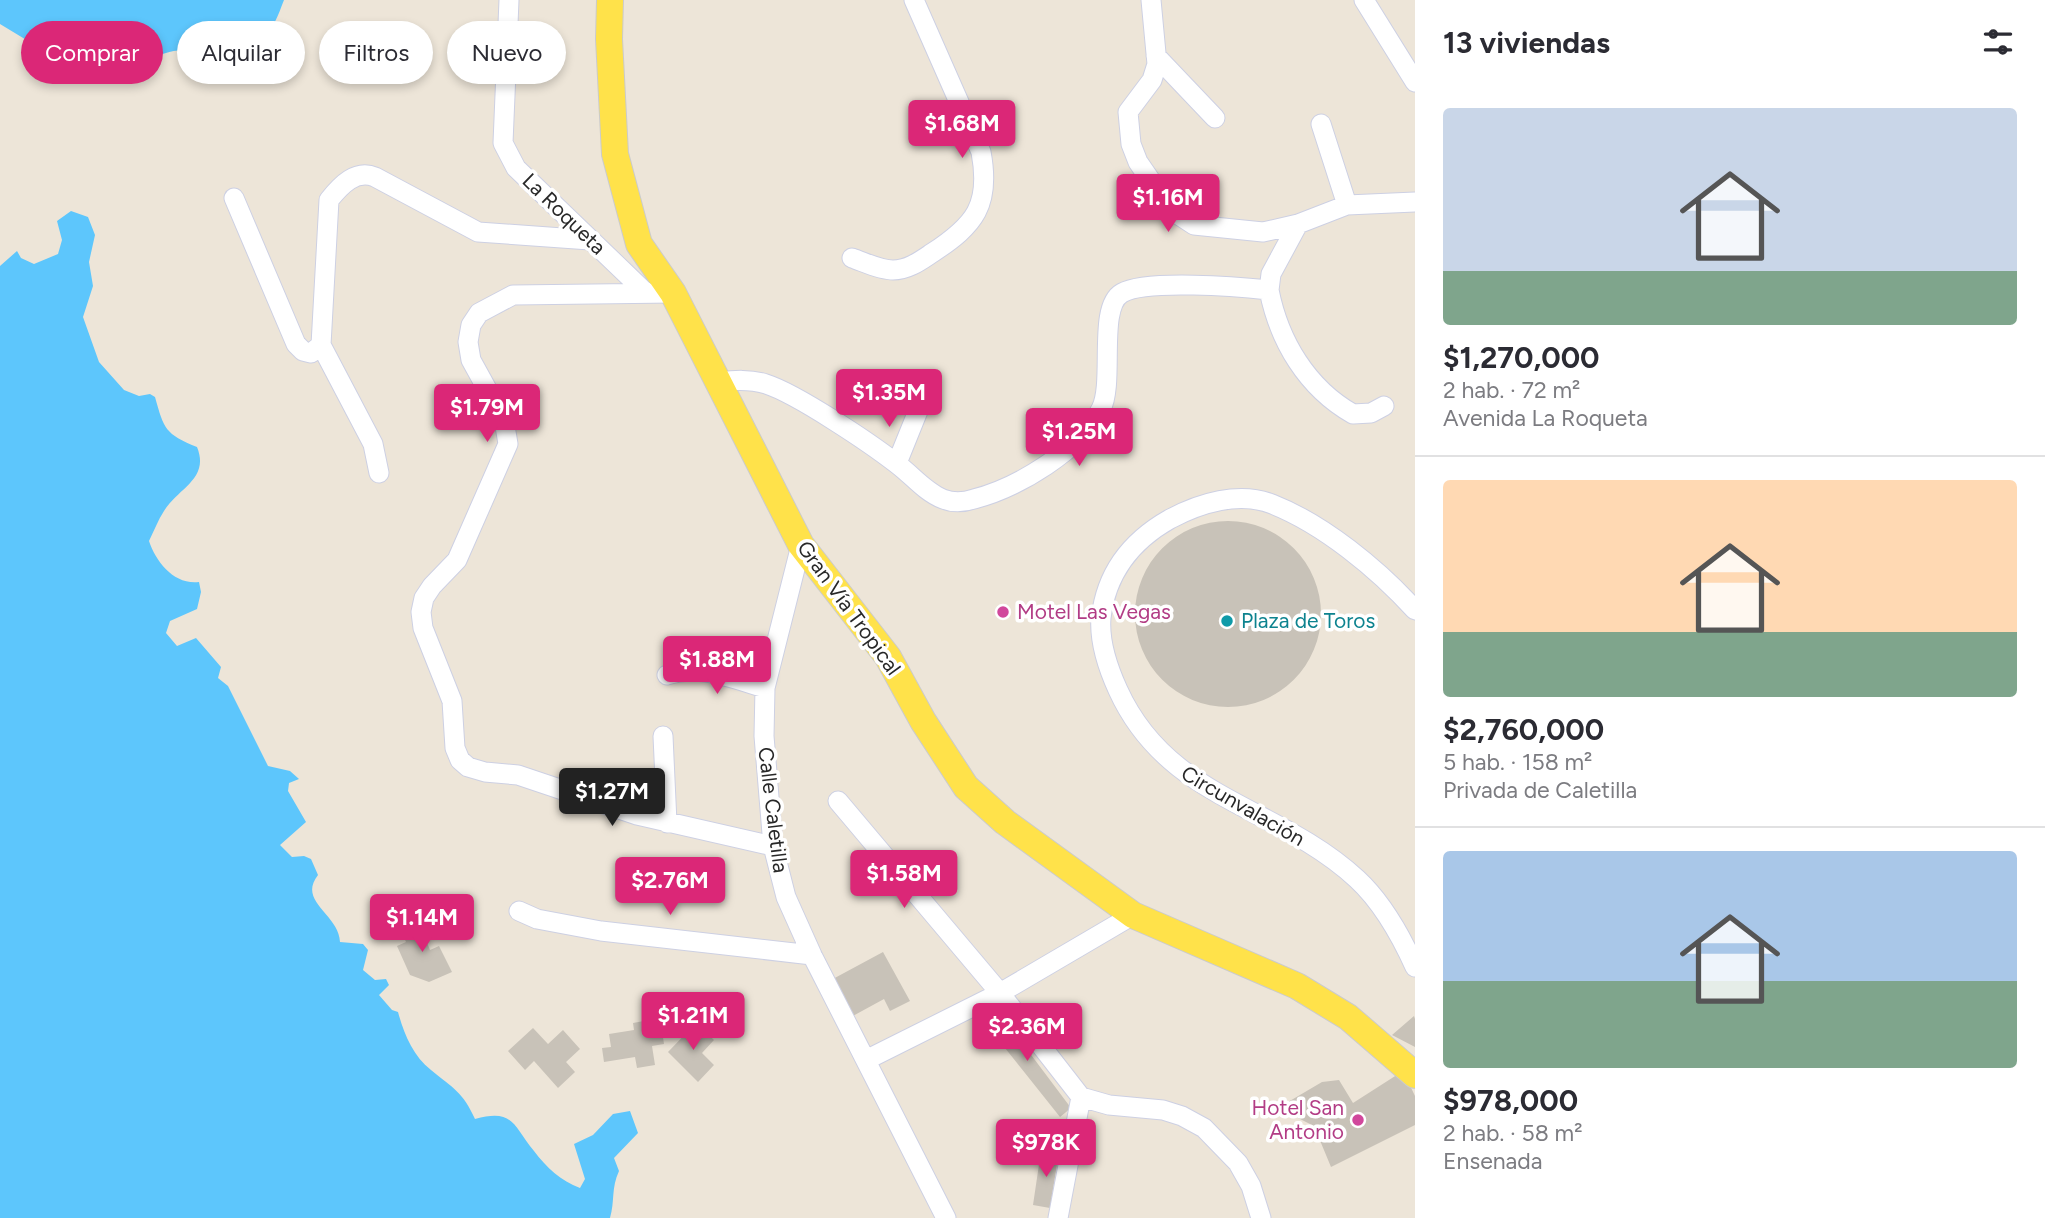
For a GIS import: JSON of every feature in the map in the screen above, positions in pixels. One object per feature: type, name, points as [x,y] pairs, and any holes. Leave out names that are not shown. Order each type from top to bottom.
[{"type":"main road","name":"Gran Vía Tropical","points":[[610,0],[608,39],[615,154],[639,244],[673,293],[801,545],[888,657],[923,721],[966,787],[1005,822],[1133,915],[1297,986],[1348,1017],[1415,1075]]},
{"type":"street","name":"La Roqueta","points":[[509,0],[503,143],[516,168],[644,291]]},
{"type":"street","points":[[852,258],[892,271],[911,266],[965,229],[985,194],[986,176],[981,152],[914,0]]},
{"type":"street","points":[[1151,0],[1156,56],[1152,80],[1128,112],[1130,144],[1138,162],[1171,210],[1182,219],[1207,227],[1263,232],[1298,224],[1347,205],[1415,202]]},
{"type":"street","points":[[1364,0],[1415,82]]},
{"type":"street","points":[[1156,56],[1215,118]]},
{"type":"street","points":[[1321,124],[1347,205]]},
{"type":"street","points":[[379,473],[373,444],[321,345],[326,215],[329,200],[356,176],[366,173],[478,232],[590,240]]},
{"type":"street","points":[[234,198],[296,344],[303,351],[311,353],[321,345]]},
{"type":"street","points":[[1298,224],[1271,274],[1269,290],[1281,335],[1320,389],[1353,414],[1371,413],[1384,406]]},
{"type":"street","points":[[719,382],[745,380],[787,393],[897,463],[931,493],[946,500],[975,499],[1006,487],[1065,453],[1086,432],[1102,408],[1107,387],[1110,312],[1113,302],[1122,292],[1216,284],[1269,290]]},
{"type":"street","points":[[673,293],[644,291],[513,295],[479,313],[471,325],[468,342],[471,360],[505,420],[508,444],[457,560],[432,586],[421,612],[423,628],[452,701],[455,748],[460,760],[474,770],[518,775],[667,823],[773,846]]},
{"type":"street","points":[[897,463],[918,411]]},
{"type":"street","name":"Circunvalación","points":[[1415,610],[1401,595],[1319,527],[1266,502],[1242,499],[1216,501],[1191,509],[1148,534],[1129,551],[1113,572],[1103,598],[1101,627],[1105,654],[1115,683],[1129,713],[1151,744],[1176,768],[1327,855],[1358,880],[1384,910],[1415,967]]},
{"type":"street","name":"Calle Caletilla","points":[[801,545],[765,688],[764,736],[773,846],[786,897],[812,955],[946,1218]]},
{"type":"street","points":[[667,675],[685,669],[702,671],[765,688]]},
{"type":"street","points":[[663,736],[667,823]]},
{"type":"street","points":[[838,801],[1000,993],[1081,1097],[1109,1105],[1163,1110],[1182,1116],[1204,1128],[1238,1163],[1251,1186],[1261,1218]]},
{"type":"street","points":[[519,911],[537,919],[601,931],[812,955]]},
{"type":"street","points":[[866,1060],[1000,993],[1133,915]]},
{"type":"street","points":[[1058,1218],[1081,1097]]},
{"type":"water","points":[[0,0],[284,0],[275,21],[177,21],[177,51],[163,54],[163,21],[21,21],[21,37],[0,24]]},
{"type":"water","points":[[71,211],[88,217],[95,235],[89,262],[93,286],[83,317],[99,362],[124,390],[139,396],[150,394],[155,397],[167,429],[197,447],[200,458],[196,475],[164,511],[149,541],[156,557],[167,570],[182,580],[199,582],[201,592],[197,609],[170,621],[166,633],[177,646],[196,638],[221,667],[218,678],[228,686],[268,766],[290,771],[299,779],[289,783],[288,791],[306,822],[280,845],[292,857],[304,856],[311,859],[318,875],[312,893],[338,932],[340,942],[363,944],[368,950],[363,970],[375,980],[386,979],[389,985],[379,995],[392,1010],[398,1012],[414,1051],[462,1096],[475,1119],[498,1116],[511,1121],[549,1168],[566,1182],[580,1188],[585,1179],[574,1144],[593,1135],[613,1114],[630,1111],[638,1133],[614,1158],[619,1171],[610,1218],[0,1218],[0,266],[17,251],[21,258],[34,264],[58,254],[62,240],[57,221]]},
{"type":"building","name":"Plaza de Toros","points":[[1228,521],[1246,522],[1264,528],[1280,536],[1294,548],[1306,562],[1314,578],[1320,596],[1320,632],[1314,650],[1306,666],[1294,680],[1280,692],[1264,700],[1246,706],[1228,707],[1210,706],[1192,700],[1176,692],[1162,680],[1150,666],[1142,650],[1136,632],[1135,614],[1136,596],[1142,578],[1150,562],[1162,548],[1176,536],[1192,528],[1210,522]]},
{"type":"building","points":[[417,918],[430,950],[439,946],[452,972],[429,982],[410,975],[397,946],[406,942],[399,926]]},
{"type":"building","points":[[883,952],[910,1001],[890,1011],[884,999],[851,1017],[831,980]]},
{"type":"building","points":[[999,1012],[1071,1108],[1060,1117],[985,1023]]},
{"type":"building","points":[[1414,1016],[1415,1019],[1415,1047],[1392,1035]]},
{"type":"building","points":[[660,1018],[664,1044],[652,1046],[655,1065],[637,1068],[635,1057],[604,1062],[602,1048],[611,1047],[609,1034],[634,1030],[633,1023]]},
{"type":"building","points":[[696,1023],[714,1040],[702,1053],[714,1065],[698,1082],[668,1052]]},
{"type":"building","points":[[533,1028],[548,1044],[563,1030],[580,1049],[566,1062],[575,1072],[558,1088],[534,1061],[525,1070],[508,1051]]},
{"type":"building","name":"Hotel San Antonio","points":[[1403,1071],[1415,1096],[1415,1125],[1331,1167],[1314,1126],[1290,1114],[1288,1102],[1322,1082],[1339,1080],[1353,1103]]},
{"type":"building","points":[[1041,1151],[1059,1152],[1050,1208],[1033,1205]]},
{"type":"place","name":"Motel Las Vegas","points":[[1003,612]]},
{"type":"place","name":"Plaza de Toros","points":[[1227,621]]},
{"type":"place","name":"Hotel San Antonio","points":[[1358,1120]]}]
